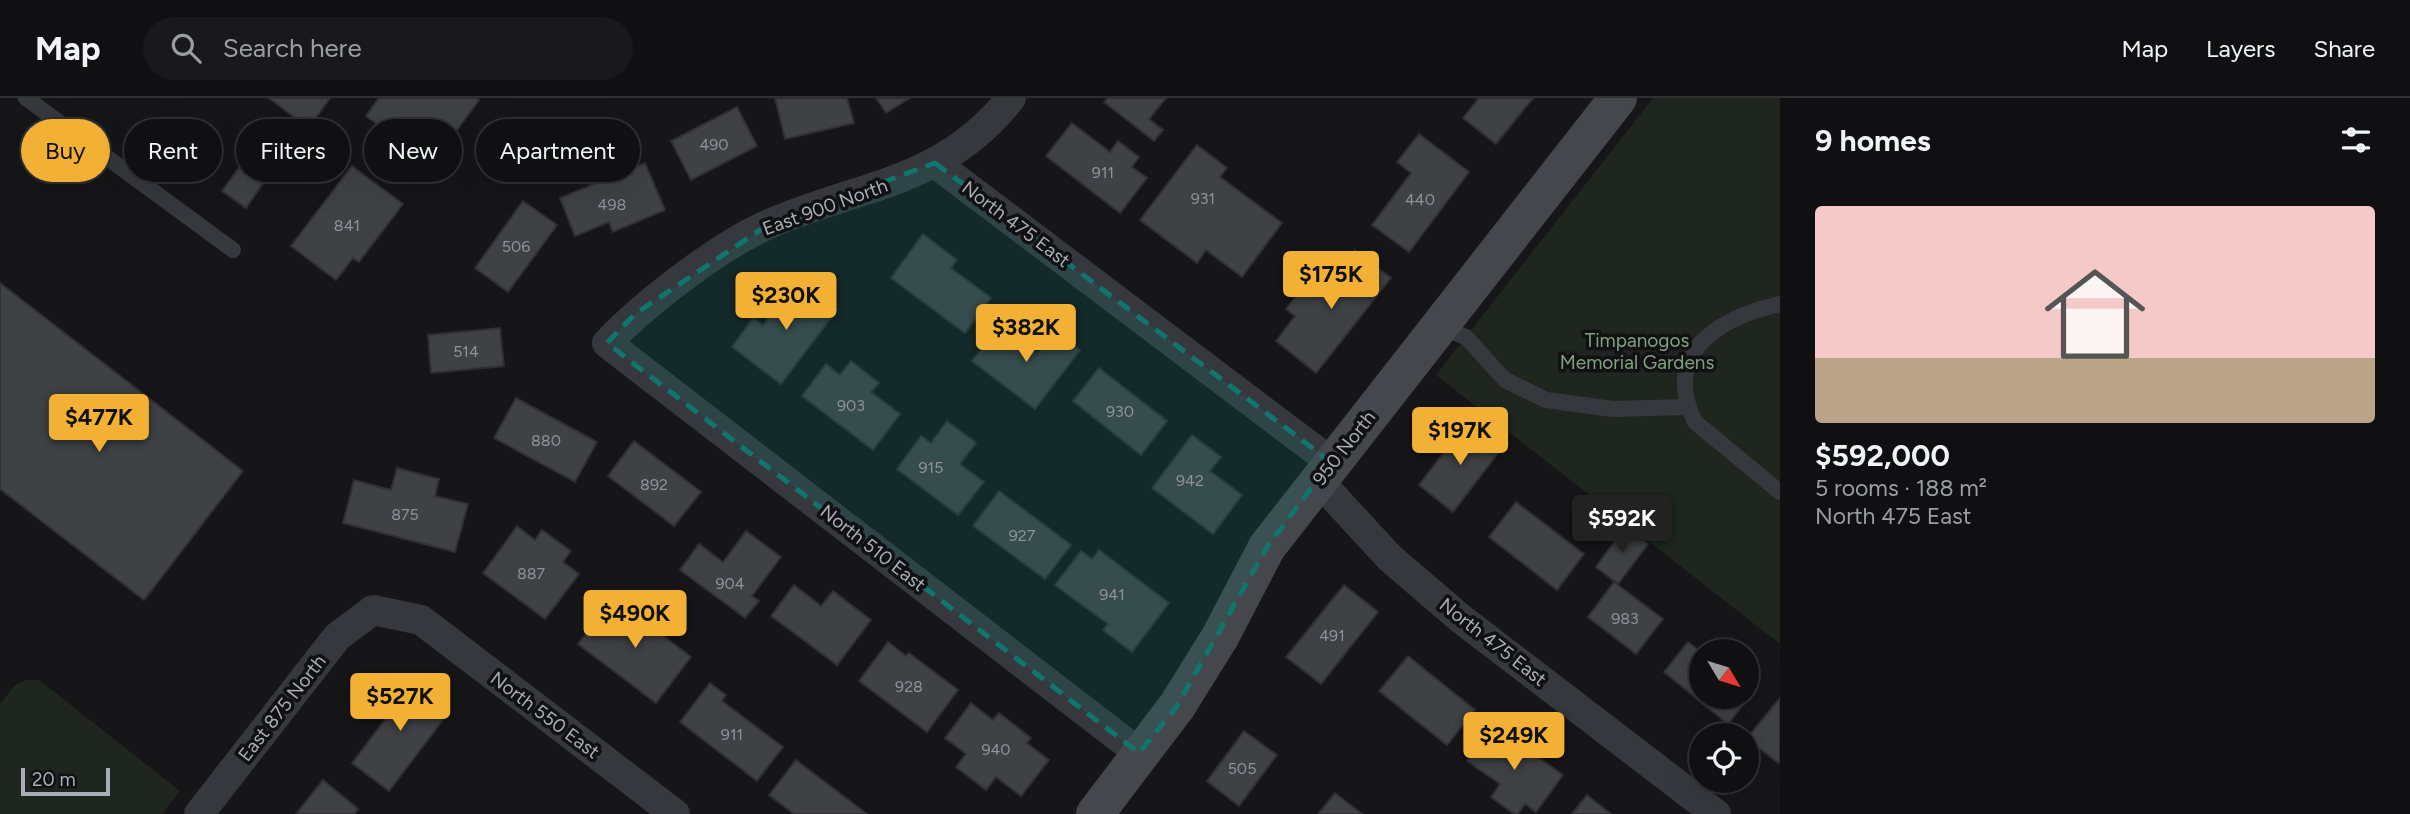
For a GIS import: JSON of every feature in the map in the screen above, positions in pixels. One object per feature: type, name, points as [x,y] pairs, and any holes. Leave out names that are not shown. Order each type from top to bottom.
[{"type":"street","name":"East 900 North","points":[[607,343],[635,314],[728,247],[769,224],[898,181],[935,163],[969,141],[1011,98]]},
{"type":"street","name":"950 North","points":[[1108,809],[1139,753],[1177,706],[1220,637],[1267,547],[1618,98]]},
{"type":"street","name":"North 475 East","points":[[935,163],[1325,471],[1390,558],[1460,618],[1716,814]]},
{"type":"street","name":"North 510 East","points":[[607,343],[1139,753]]},
{"type":"street","name":"North 550 East","points":[[373,610],[421,620],[666,811]]},
{"type":"street","name":"East 875 North","points":[[199,814],[337,637],[373,610]]},
{"type":"lane","points":[[26,98],[233,250]]},
{"type":"lane","points":[[1780,304],[1728,321],[1712,330],[1698,344],[1688,366],[1684,388],[1687,407],[1705,433],[1780,492]]},
{"type":"lane","points":[[1438,327],[1466,337],[1504,380],[1546,400],[1613,410],[1687,407]]},
{"type":"highlighted area","points":[[935,163],[1331,462],[1267,547],[1177,706],[1139,753],[607,343],[635,314],[769,224]]},
{"type":"green space","name":"Timpanogos Memorial Gardens","points":[[1653,98],[1780,98],[1780,644],[1436,375]]},
{"type":"green space","points":[[27,680],[39,680],[180,791],[162,814],[0,814],[0,704],[15,685]]},
{"type":"building","points":[[269,98],[330,98],[315,119],[297,119]]},
{"type":"building","points":[[379,98],[479,100],[462,123],[462,119],[370,119],[366,116]]},
{"type":"building","points":[[775,98],[847,98],[854,123],[785,139]]},
{"type":"building","points":[[876,98],[910,98],[886,113]]},
{"type":"building","points":[[1108,98],[1166,98],[1149,119],[1163,130],[1154,141],[1104,102]]},
{"type":"building","points":[[1479,98],[1533,98],[1496,144],[1463,118]]},
{"type":"building","points":[[737,107],[757,146],[691,180],[671,141]]},
{"type":"building","points":[[1072,123],[1110,152],[1118,141],[1139,157],[1132,167],[1147,178],[1120,213],[1046,156]]},
{"type":"building","points":[[1419,134],[1469,172],[1409,252],[1372,225],[1411,173],[1397,162]]},
{"type":"building","points":[[1197,145],[1227,168],[1220,177],[1282,223],[1242,277],[1206,250],[1197,263],[1140,220]]},
{"type":"building","points":[[645,163],[665,210],[613,232],[609,222],[575,236],[560,198],[599,182],[640,182],[640,165]]},
{"type":"building","points":[[352,166],[364,175],[364,182],[373,182],[403,204],[359,262],[353,258],[336,280],[291,246],[340,182],[350,182]]},
{"type":"building","points":[[236,172],[236,182],[264,182],[246,208],[222,191]]},
{"type":"building","points":[[523,201],[557,225],[508,292],[475,268]]},
{"type":"building","points":[[923,234],[957,260],[951,268],[991,298],[965,333],[891,278]]},
{"type":"building","points":[[1355,250],[1391,278],[1316,373],[1276,341],[1295,316],[1286,309],[1309,279],[1323,291]]},
{"type":"building","points":[[797,279],[837,310],[781,384],[732,347],[753,318],[763,325]]},
{"type":"building","points":[[0,283],[243,471],[144,600],[0,489]]},
{"type":"building","points":[[1000,325],[1037,353],[1054,330],[1080,350],[1035,409],[972,361]]},
{"type":"building","points":[[500,328],[504,366],[431,373],[428,335]]},
{"type":"building","points":[[851,361],[879,383],[871,392],[900,414],[873,450],[802,396],[826,364],[840,375]]},
{"type":"building","points":[[1099,368],[1167,421],[1141,455],[1073,401]]},
{"type":"building","points":[[516,398],[597,442],[575,482],[494,438]]},
{"type":"building","points":[[947,421],[976,443],[960,464],[984,482],[958,515],[897,469],[921,436],[931,443]]},
{"type":"building","points":[[1467,422],[1502,448],[1453,512],[1419,485]]},
{"type":"building","points":[[1192,435],[1221,457],[1210,471],[1242,495],[1213,534],[1152,488]]},
{"type":"building","points":[[634,441],[701,492],[674,526],[608,476]]},
{"type":"building","points":[[397,468],[439,479],[435,496],[468,504],[455,552],[343,523],[354,480],[391,490]]},
{"type":"building","points":[[999,491],[1071,545],[1045,579],[973,526]]},
{"type":"building","points":[[1516,502],[1584,554],[1557,590],[1489,537]]},
{"type":"building","points":[[517,526],[535,540],[542,530],[571,551],[563,562],[579,574],[545,619],[483,573]]},
{"type":"building","points":[[1625,527],[1648,544],[1618,584],[1596,567]]},
{"type":"building","points":[[746,531],[781,557],[752,596],[759,601],[745,618],[680,570],[699,544],[723,562]]},
{"type":"building","points":[[1099,550],[1169,603],[1132,652],[1103,630],[1108,624],[1055,585],[1081,551],[1092,559]]},
{"type":"building","points":[[1614,582],[1663,619],[1636,654],[1588,617]]},
{"type":"building","points":[[794,585],[821,606],[833,591],[871,620],[837,665],[771,616]]},
{"type":"building","points":[[1344,585],[1378,612],[1321,684],[1286,657]]},
{"type":"building","points":[[614,598],[691,657],[656,703],[578,644]]},
{"type":"building","points":[[888,642],[906,656],[909,653],[958,690],[927,732],[859,681]]},
{"type":"building","points":[[1688,642],[1689,643],[1689,692],[1664,672]]},
{"type":"building","points":[[1408,656],[1475,710],[1447,745],[1379,691]]},
{"type":"building","points":[[401,676],[449,712],[389,791],[352,763],[387,717],[376,708]]},
{"type":"building","points":[[710,683],[726,695],[722,701],[783,747],[757,781],[680,722]]},
{"type":"building","points":[[1780,698],[1778,763],[1759,748],[1759,723]]},
{"type":"building","points":[[971,703],[993,720],[999,713],[1031,738],[1027,743],[1049,760],[1021,796],[996,777],[986,790],[956,767],[966,754],[945,738]]},
{"type":"building","points":[[1710,709],[1740,709],[1727,723]]},
{"type":"building","points":[[1494,725],[1563,775],[1536,812],[1525,804],[1518,814],[1514,814],[1491,797],[1500,784],[1467,761]]},
{"type":"building","points":[[1244,731],[1277,755],[1239,806],[1207,781]]},
{"type":"building","points":[[796,760],[867,814],[794,814],[769,795]]},
{"type":"building","points":[[323,780],[358,809],[354,814],[296,814]]},
{"type":"building","points":[[1335,793],[1362,814],[1318,814]]},
{"type":"building","points":[[1587,795],[1611,814],[1572,814]]}]
